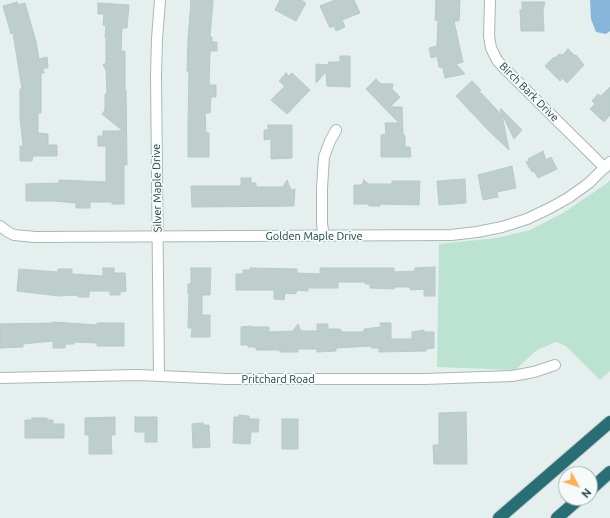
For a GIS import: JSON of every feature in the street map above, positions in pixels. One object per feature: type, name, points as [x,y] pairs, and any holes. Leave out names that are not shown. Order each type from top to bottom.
[{"type":"highway","points":[[499,518],[610,422]]},
{"type":"highway","points":[[598,483],[610,472]]},
{"type":"highway","points":[[557,518],[571,506]]},
{"type":"street","name":"Silver Maple Drive","points":[[159,376],[156,75],[160,0]]},
{"type":"street","name":"Birch Bark Drive","points":[[490,0],[489,36],[491,48],[502,67],[608,165]]},
{"type":"street","points":[[324,236],[322,188],[324,157],[336,130]]},
{"type":"street","name":"Golden Maple Drive","points":[[0,226],[14,235],[35,238],[450,235],[498,228],[527,219],[568,198],[589,183],[608,165]]},
{"type":"street","name":"Pritchard Road","points":[[0,378],[138,375],[227,379],[432,379],[512,376],[534,372],[555,365]]},
{"type":"green space","points":[[610,180],[610,371],[600,380],[566,346],[556,342],[537,350],[515,370],[437,367],[439,244],[496,238],[530,230],[563,213]]},
{"type":"water","points":[[590,0],[610,0],[610,31],[606,34],[596,32],[591,19]]},
{"type":"building","points":[[191,0],[213,0],[210,37],[212,37],[212,42],[217,42],[217,51],[210,51],[209,85],[216,85],[216,97],[211,97],[210,113],[205,113],[206,133],[209,133],[209,157],[188,157],[189,71],[187,71]]},
{"type":"building","points":[[280,0],[301,0],[306,3],[296,21],[275,10]]},
{"type":"building","points":[[335,0],[354,0],[360,13],[342,20],[345,27],[336,31],[334,26],[330,28],[320,6]]},
{"type":"building","points":[[436,0],[460,0],[459,21],[454,21],[463,62],[456,64],[465,74],[445,78],[443,68],[439,67],[437,56],[431,58],[429,48],[437,46],[438,21],[435,20]]},
{"type":"building","points":[[17,2],[18,5],[25,3],[36,42],[39,59],[47,57],[48,68],[43,68],[44,73],[41,73],[41,113],[38,113],[38,133],[48,134],[48,145],[57,145],[57,156],[33,156],[32,161],[20,161],[20,146],[23,146],[20,118],[20,89],[22,89],[13,33],[11,34],[3,6]]},
{"type":"building","points":[[522,2],[545,2],[543,10],[544,31],[521,31],[520,10],[522,10]]},
{"type":"building","points":[[98,3],[129,5],[127,28],[122,28],[121,51],[125,51],[126,90],[127,165],[124,165],[124,204],[112,204],[112,202],[90,202],[90,208],[76,208],[76,203],[26,201],[26,184],[59,183],[59,180],[106,182],[106,146],[98,146],[98,136],[103,136],[103,131],[123,131],[102,114],[105,110],[105,94],[107,94],[106,70],[103,65],[106,63],[106,26],[103,25],[104,14],[98,14]]},
{"type":"building","points":[[568,49],[575,56],[576,55],[584,65],[567,83],[562,78],[560,81],[545,66],[554,57],[555,58],[559,54],[563,55]]},
{"type":"building","points":[[340,56],[350,56],[350,87],[327,86],[326,72],[316,83],[316,64],[327,65],[329,62],[340,62]]},
{"type":"building","points":[[286,73],[289,76],[292,73],[310,90],[287,114],[271,100],[285,86],[279,81]]},
{"type":"building","points":[[376,79],[381,84],[393,84],[392,89],[400,97],[390,107],[402,107],[405,147],[410,147],[411,157],[381,157],[381,135],[386,134],[385,123],[399,123],[366,89]]},
{"type":"building","points":[[472,81],[481,90],[479,91],[502,115],[509,150],[456,96]]},
{"type":"building","points":[[610,87],[610,115],[604,122],[590,109],[595,104],[592,101],[598,94],[601,96]]},
{"type":"building","points":[[501,109],[522,130],[514,139],[500,110]]},
{"type":"building","points":[[268,125],[292,125],[292,158],[271,159],[271,139],[264,140],[264,130],[268,130]]},
{"type":"building","points":[[543,151],[546,160],[551,157],[557,169],[538,178],[526,162],[529,161],[528,159]]},
{"type":"building","points":[[512,166],[516,188],[497,192],[498,197],[483,200],[478,175]]},
{"type":"building","points":[[241,178],[251,178],[251,183],[256,183],[256,187],[283,187],[287,180],[291,190],[295,189],[294,206],[192,207],[191,186],[241,186]]},
{"type":"building","points":[[465,179],[466,203],[439,205],[437,181]]},
{"type":"building","points":[[364,180],[368,184],[392,184],[392,181],[420,181],[419,205],[380,204],[380,206],[369,206],[369,204],[354,204],[354,185],[362,185]]},
{"type":"building","points":[[435,267],[435,296],[424,296],[424,289],[411,290],[409,287],[394,287],[394,289],[370,288],[370,284],[365,284],[365,282],[338,282],[338,288],[308,288],[308,291],[298,290],[295,294],[285,293],[284,300],[274,299],[274,290],[236,290],[236,274],[243,274],[243,270],[250,270],[250,268],[297,269],[297,273],[320,274],[320,268],[394,268],[394,272],[415,271],[415,268]]},
{"type":"building","points":[[103,268],[114,268],[114,273],[125,273],[126,291],[120,292],[120,295],[110,295],[110,291],[89,291],[89,297],[78,297],[78,295],[59,296],[17,291],[19,269],[58,272],[58,269],[72,269],[72,274],[103,276]]},
{"type":"building","points":[[191,268],[211,268],[210,295],[202,295],[202,315],[210,315],[210,337],[191,337],[192,328],[188,328],[188,284],[191,284]]},
{"type":"building","points":[[53,322],[97,325],[97,323],[124,323],[124,346],[97,346],[97,343],[74,342],[74,344],[65,344],[65,348],[53,348],[53,341],[23,344],[23,347],[0,348],[0,324]]},
{"type":"building","points":[[380,323],[391,323],[391,339],[412,339],[412,332],[424,330],[424,332],[434,332],[434,348],[426,349],[426,351],[379,352],[379,348],[371,348],[371,346],[336,348],[336,351],[317,352],[317,349],[298,349],[298,352],[280,352],[280,350],[256,350],[256,347],[241,345],[241,327],[269,327],[269,332],[293,331],[298,324],[301,331],[317,331],[317,324],[328,324],[328,329],[340,329],[342,332],[364,332],[364,329],[381,327]]},
{"type":"building","points":[[466,412],[467,464],[434,464],[433,445],[439,445],[439,413]]},
{"type":"building","points":[[239,415],[249,416],[249,419],[259,419],[258,432],[251,432],[250,444],[233,443],[234,417],[239,417]]},
{"type":"building","points":[[115,417],[115,435],[111,435],[112,454],[89,454],[89,435],[85,435],[85,418]]},
{"type":"building","points":[[135,417],[157,417],[157,442],[145,442],[145,432],[135,432]]},
{"type":"building","points":[[32,418],[47,418],[47,420],[53,420],[53,424],[64,424],[64,438],[25,438],[25,420],[32,420]]},
{"type":"building","points":[[282,419],[298,419],[298,449],[282,449]]},
{"type":"building","points":[[203,423],[203,425],[209,425],[210,447],[193,448],[192,424]]}]
